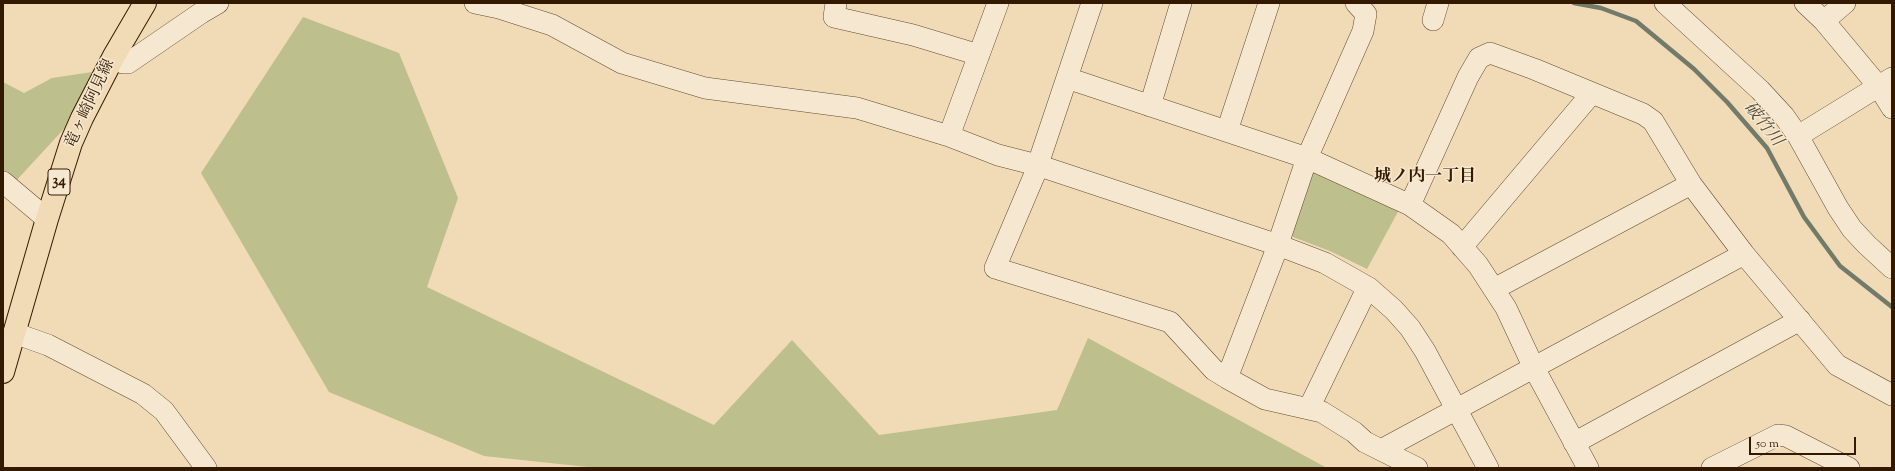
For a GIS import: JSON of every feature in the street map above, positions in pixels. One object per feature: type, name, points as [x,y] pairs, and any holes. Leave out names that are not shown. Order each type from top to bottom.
[{"type":"main road","name":"竜ヶ崎阿見線","points":[[3,372],[47,219],[71,143],[82,118],[114,56],[145,3]]},
{"type":"street","points":[[114,56],[123,63],[128,63],[218,3]]},
{"type":"street","points":[[475,3],[499,8],[552,25],[622,63],[705,88],[857,108],[949,136],[998,155],[1037,165],[1278,245],[1325,263],[1369,288],[1394,310],[1417,336],[1488,468]]},
{"type":"street","points":[[836,3],[834,17],[913,35],[979,55]]},
{"type":"street","points":[[949,136],[998,3]]},
{"type":"street","points":[[1092,3],[1037,165],[995,268],[1170,322],[1214,370],[1227,378],[1265,400],[1309,408],[1322,412],[1354,432],[1365,442],[1417,468]]},
{"type":"street","points":[[1150,106],[1182,3]]},
{"type":"street","points":[[1227,131],[1269,3]]},
{"type":"street","points":[[1227,378],[1278,245],[1307,158],[1363,31],[1366,14],[1356,3]]},
{"type":"street","points":[[1665,3],[1760,90],[1784,116],[1798,136],[1838,208],[1852,229],[1892,268]]},
{"type":"street","points":[[1805,3],[1886,82],[1892,108]]},
{"type":"street","points":[[1824,21],[1845,3]]},
{"type":"street","points":[[1410,205],[1468,77],[1479,58],[1490,53],[1534,69],[1643,114],[1653,121],[1691,184],[1744,254],[1837,365],[1892,395]]},
{"type":"street","points":[[1067,78],[1307,158],[1410,205],[1451,234],[1478,265],[1506,308],[1534,368],[1588,468]]},
{"type":"street","points":[[1798,136],[1886,82]]},
{"type":"street","points":[[1462,247],[1592,93]]},
{"type":"street","points":[[3,182],[47,219]]},
{"type":"street","points":[[1494,289],[1691,184]]},
{"type":"street","points":[[1381,450],[1744,254]]},
{"type":"street","points":[[1309,408],[1363,297],[1369,288]]},
{"type":"street","points":[[1574,443],[1800,320]]},
{"type":"street","points":[[14,333],[48,345],[143,394],[164,411],[206,468]]},
{"type":"street","points":[[1712,468],[1778,434],[1786,436],[1849,468]]},
{"type":"green space","points":[[303,17],[399,53],[458,198],[427,287],[714,425],[792,340],[879,435],[1057,410],[1088,338],[1327,468],[597,468],[484,456],[329,392],[201,173]]},
{"type":"green space","points":[[92,72],[74,118],[3,195],[3,82],[24,93],[52,78]]},
{"type":"green space","points":[[1317,170],[1400,208],[1367,269],[1330,251],[1293,237],[1290,233],[1309,174]]},
{"type":"waterway","name":"破竹川","points":[[1574,3],[1601,8],[1636,21],[1694,69],[1727,102],[1767,148],[1804,217],[1840,266],[1892,307]]},
{"type":"district","name":"城ノ内一丁目","points":[[1425,178]]}]
